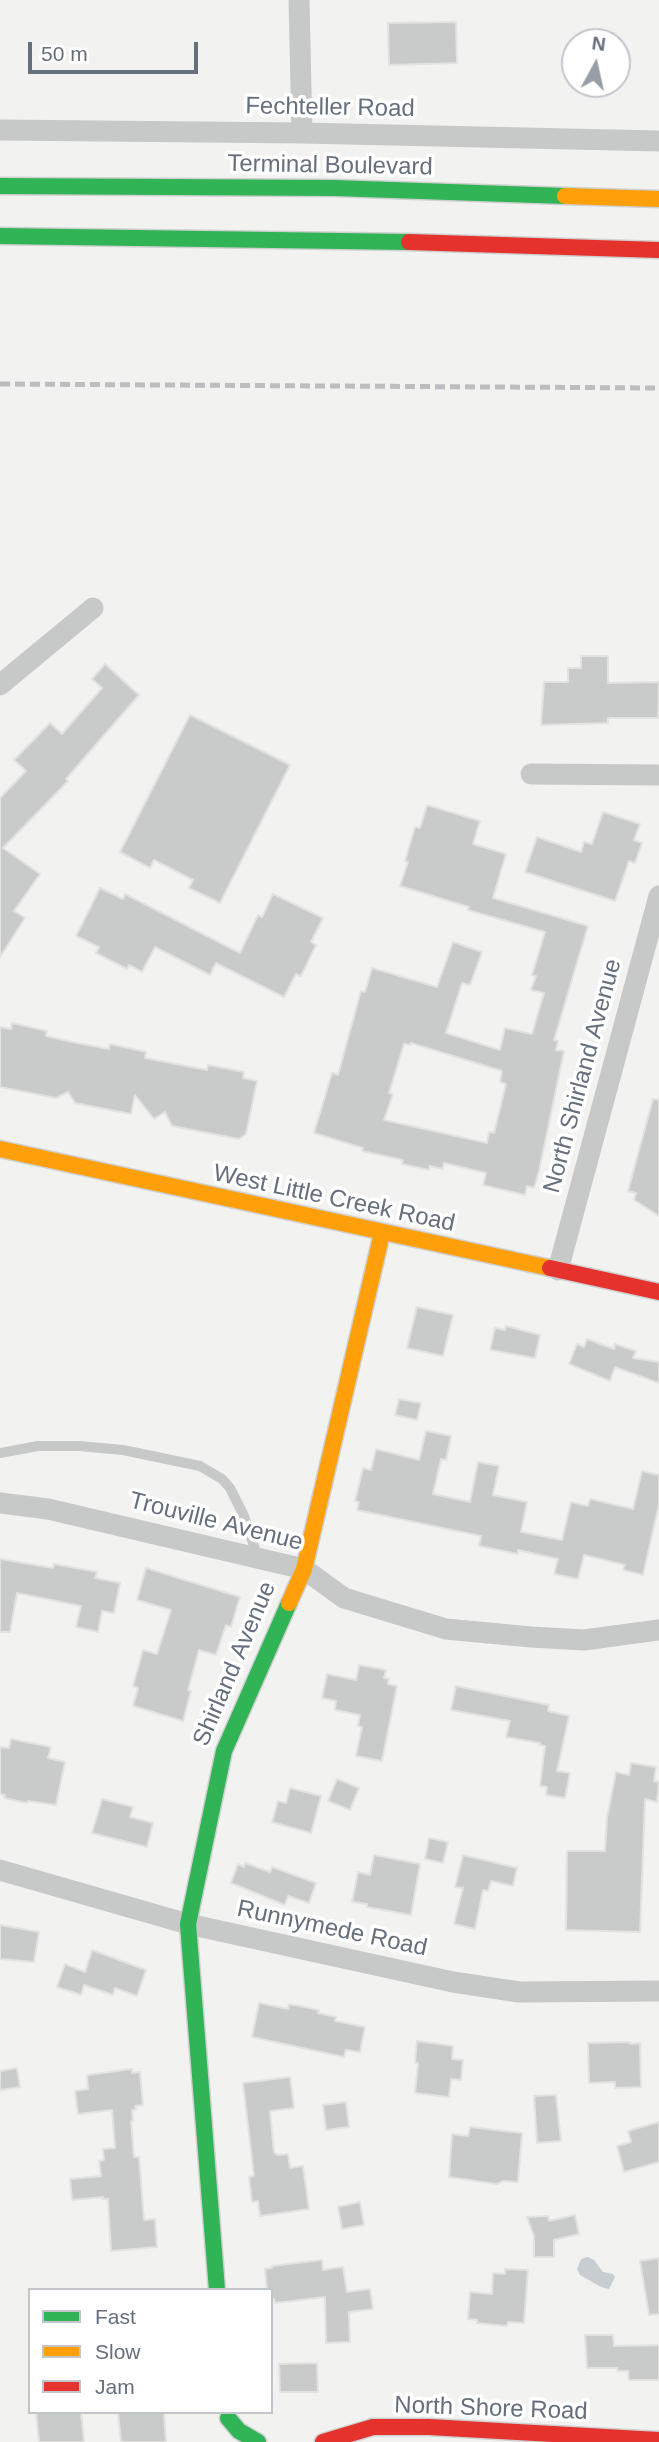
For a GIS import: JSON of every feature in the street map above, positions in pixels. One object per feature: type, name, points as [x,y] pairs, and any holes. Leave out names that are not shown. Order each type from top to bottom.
[{"type":"main road","name":"Terminal Boulevard","points":[[0,186],[334,188],[659,199]]},
{"type":"main road","points":[[0,236],[437,242],[659,250]]},
{"type":"main road","name":"West Little Creek Road","points":[[0,1149],[659,1292]]},
{"type":"main road","name":"Shirland Avenue","points":[[217,2288],[187,1924],[224,1751],[304,1569],[382,1233]]},
{"type":"main road","points":[[228,2415],[239,2431],[258,2442]]},
{"type":"main road","name":"North Shore Road","points":[[323,2442],[373,2427],[659,2440]]},
{"type":"street","points":[[299,0],[302,133]]},
{"type":"street","name":"Fechteller Road","points":[[0,130],[659,141]]},
{"type":"street","points":[[0,685],[93,608]]},
{"type":"street","points":[[531,774],[659,775]]},
{"type":"street","name":"North Shirland Avenue","points":[[558,1270],[659,896]]},
{"type":"street","name":"Trouville Avenue","points":[[0,1503],[48,1509],[304,1569],[344,1598],[446,1629],[584,1640],[659,1630]]},
{"type":"street","name":"Runnymede Road","points":[[0,1870],[187,1924],[453,1982],[519,1992],[659,1991]]},
{"type":"street","points":[[227,2442],[228,2415]]},
{"type":"lane","points":[[0,1453],[38,1446],[79,1446],[123,1450],[200,1466],[222,1479],[230,1488],[244,1516],[258,1558]]},
{"type":"shaded area","points":[[588,2257],[594,2260],[603,2272],[615,2277],[609,2289],[580,2275],[577,2269],[581,2259]]},
{"type":"building","points":[[456,22],[457,63],[389,65],[388,23]]},
{"type":"building","points":[[581,656],[608,656],[608,683],[659,682],[658,718],[608,718],[608,723],[541,725],[544,682],[568,682],[568,668],[581,668]]},
{"type":"building","points":[[105,664],[139,695],[66,779],[68,781],[3,848],[40,874],[14,911],[25,918],[0,957],[0,798],[26,771],[14,760],[50,723],[62,734],[102,688],[92,679]]},
{"type":"building","points":[[190,715],[290,765],[220,903],[189,888],[193,880],[154,860],[150,868],[120,852]]},
{"type":"building","points":[[427,805],[480,821],[473,844],[506,854],[493,898],[588,926],[554,1040],[558,1041],[556,1050],[564,1051],[539,1171],[534,1188],[527,1186],[525,1195],[483,1185],[486,1173],[444,1163],[443,1169],[430,1166],[429,1170],[402,1164],[403,1160],[362,1151],[363,1148],[314,1133],[332,1073],[338,1075],[361,991],[365,992],[372,968],[437,987],[453,942],[482,952],[470,985],[462,983],[446,1033],[500,1050],[505,1028],[532,1034],[544,993],[531,990],[536,976],[532,975],[545,932],[468,910],[469,907],[400,886],[415,827],[420,828]],"holes":[[[411,1043],[502,1071],[500,1082],[506,1084],[494,1133],[489,1132],[487,1143],[384,1120],[404,1044]]]},
{"type":"building","points":[[603,812],[640,824],[634,840],[642,843],[635,863],[629,861],[615,901],[525,872],[537,837],[581,852],[584,842],[592,844]]},
{"type":"building","points":[[100,888],[123,899],[125,894],[240,953],[258,915],[262,917],[273,894],[323,918],[311,942],[316,945],[301,976],[296,974],[284,997],[216,963],[210,975],[155,947],[142,972],[129,965],[127,969],[96,953],[99,947],[76,936]]},
{"type":"building","points":[[12,1023],[47,1031],[46,1036],[72,1042],[109,1049],[110,1044],[146,1052],[145,1058],[207,1070],[208,1065],[244,1072],[243,1078],[257,1081],[246,1134],[239,1139],[172,1126],[165,1112],[154,1119],[135,1095],[131,1114],[75,1103],[68,1092],[56,1098],[0,1087],[0,1027],[11,1029]]},
{"type":"building","points":[[653,1099],[659,1100],[659,1216],[634,1200],[636,1193],[628,1191]]},
{"type":"building","points":[[417,1307],[453,1315],[443,1356],[407,1348]]},
{"type":"building","points":[[506,1326],[540,1335],[535,1358],[490,1350],[495,1328],[505,1330]]},
{"type":"building","points":[[587,1339],[614,1349],[615,1344],[636,1351],[633,1358],[659,1362],[659,1383],[615,1367],[610,1381],[569,1364],[577,1344],[584,1347]]},
{"type":"building","points":[[399,1399],[421,1403],[417,1420],[395,1415]]},
{"type":"building","points":[[426,1431],[451,1436],[446,1460],[441,1459],[433,1494],[470,1502],[478,1462],[499,1466],[493,1495],[527,1502],[521,1532],[562,1540],[571,1502],[588,1506],[590,1499],[633,1509],[642,1471],[659,1475],[659,1504],[643,1575],[623,1570],[625,1565],[584,1555],[578,1579],[554,1574],[558,1559],[518,1550],[518,1554],[479,1546],[481,1536],[357,1510],[359,1502],[355,1501],[363,1468],[371,1470],[376,1449],[419,1460]]},
{"type":"building","points":[[0,1559],[53,1568],[54,1564],[97,1572],[95,1578],[120,1583],[114,1613],[102,1611],[98,1632],[76,1627],[81,1606],[17,1593],[10,1632],[0,1632]]},
{"type":"building","points":[[146,1568],[240,1597],[231,1627],[226,1625],[216,1655],[199,1650],[183,1721],[133,1706],[138,1688],[133,1686],[143,1650],[157,1654],[171,1610],[137,1600]]},
{"type":"building","points":[[359,1665],[386,1670],[384,1678],[389,1679],[388,1684],[397,1686],[382,1761],[356,1756],[362,1727],[358,1726],[360,1715],[335,1710],[336,1701],[322,1698],[327,1674],[356,1680]]},
{"type":"building","points":[[456,1686],[549,1705],[548,1711],[569,1716],[557,1771],[570,1773],[565,1798],[546,1795],[547,1787],[540,1786],[545,1746],[506,1737],[510,1721],[451,1710]]},
{"type":"building","points":[[11,1739],[51,1747],[48,1758],[65,1762],[56,1805],[27,1803],[4,1798],[5,1795],[0,1794],[0,1747],[9,1748]]},
{"type":"building","points":[[631,1763],[656,1767],[654,1781],[659,1782],[657,1802],[645,1799],[640,1932],[566,1930],[567,1851],[605,1851],[607,1818],[616,1772],[629,1775]]},
{"type":"building","points":[[337,1779],[359,1788],[350,1810],[328,1801]]},
{"type":"building","points":[[290,1788],[321,1796],[311,1833],[272,1822],[278,1801],[286,1803]]},
{"type":"building","points":[[102,1799],[133,1807],[130,1817],[153,1823],[147,1847],[92,1833]]},
{"type":"building","points":[[429,1838],[448,1842],[443,1863],[425,1859]]},
{"type":"building","points":[[374,1855],[420,1864],[411,1915],[352,1902],[358,1872],[370,1875]]},
{"type":"building","points":[[463,1855],[517,1868],[513,1886],[491,1881],[488,1891],[483,1890],[475,1929],[454,1924],[463,1888],[455,1887]]},
{"type":"building","points":[[245,1863],[270,1872],[272,1867],[316,1883],[309,1903],[288,1896],[285,1905],[231,1883],[238,1864],[244,1867]]},
{"type":"building","points":[[0,1925],[39,1932],[34,1962],[0,1959]]},
{"type":"building","points":[[92,1950],[146,1970],[137,1996],[115,1988],[113,1995],[84,1985],[81,1995],[57,1987],[65,1964],[85,1972]]},
{"type":"building","points":[[259,2003],[288,2009],[289,2004],[319,2010],[318,2013],[336,2017],[335,2021],[365,2027],[360,2052],[346,2050],[344,2057],[252,2037]]},
{"type":"building","points":[[417,2041],[453,2046],[452,2059],[463,2060],[461,2080],[451,2079],[449,2097],[415,2093]]},
{"type":"building","points":[[588,2043],[640,2043],[641,2087],[615,2088],[615,2082],[589,2083]]},
{"type":"building","points":[[17,2068],[20,2087],[0,2090],[0,2071]]},
{"type":"building","points":[[132,2069],[132,2073],[140,2072],[143,2105],[135,2106],[136,2110],[132,2110],[134,2157],[139,2157],[144,2220],[155,2219],[157,2247],[111,2251],[108,2199],[103,2197],[72,2200],[70,2179],[101,2176],[99,2161],[104,2160],[103,2149],[115,2148],[112,2110],[78,2114],[75,2091],[88,2089],[87,2075]]},
{"type":"building","points":[[290,2077],[294,2108],[270,2111],[274,2152],[277,2155],[288,2154],[290,2168],[303,2166],[309,2209],[260,2216],[258,2201],[252,2202],[249,2177],[254,2176],[243,2083]]},
{"type":"building","points":[[556,2095],[561,2141],[537,2143],[534,2096]]},
{"type":"building","points":[[346,2102],[349,2127],[326,2130],[323,2105]]},
{"type":"building","points":[[659,2122],[659,2162],[624,2172],[617,2146],[631,2142],[628,2131]]},
{"type":"building","points":[[470,2127],[522,2133],[518,2182],[503,2181],[497,2184],[449,2177],[452,2134],[468,2136]]},
{"type":"building","points":[[360,2202],[364,2225],[342,2229],[338,2207]]},
{"type":"building","points":[[575,2215],[579,2234],[554,2240],[554,2257],[534,2257],[534,2236],[527,2217],[548,2216],[549,2221]]},
{"type":"building","points":[[659,2258],[659,2314],[649,2315],[640,2261]]},
{"type":"building","points":[[322,2260],[323,2270],[343,2267],[347,2292],[370,2289],[373,2309],[349,2312],[350,2342],[326,2343],[325,2297],[275,2303],[273,2288],[267,2288],[265,2269]]},
{"type":"building","points":[[505,2269],[528,2270],[524,2323],[508,2322],[507,2326],[477,2323],[477,2320],[468,2319],[470,2292],[492,2294],[493,2273],[505,2274]]},
{"type":"building","points":[[585,2335],[613,2335],[614,2346],[659,2345],[659,2380],[629,2380],[628,2371],[618,2371],[617,2368],[587,2368]]},
{"type":"building","points":[[317,2363],[318,2392],[280,2392],[279,2364]]},
{"type":"building","points":[[36,2414],[81,2414],[84,2442],[39,2442]]},
{"type":"building","points":[[118,2414],[164,2414],[166,2442],[121,2442]]},
{"type":"railway","points":[[0,384],[659,388]]},
{"type":"traffic: fast","points":[[0,186],[334,188],[565,196]]},
{"type":"traffic: fast","points":[[0,236],[409,242]]},
{"type":"traffic: fast","points":[[217,2288],[188,1924],[224,1751],[289,1603]]},
{"type":"traffic: fast","points":[[228,2418],[239,2431],[258,2442]]},
{"type":"traffic: slow","points":[[565,196],[659,199]]},
{"type":"traffic: slow","points":[[0,1149],[550,1268]]},
{"type":"traffic: slow","points":[[289,1603],[304,1569],[382,1233]]},
{"type":"traffic: jam","points":[[409,242],[659,250]]},
{"type":"traffic: jam","points":[[550,1268],[659,1292]]},
{"type":"traffic: jam","points":[[323,2442],[373,2427],[429,2427],[659,2440]]}]
